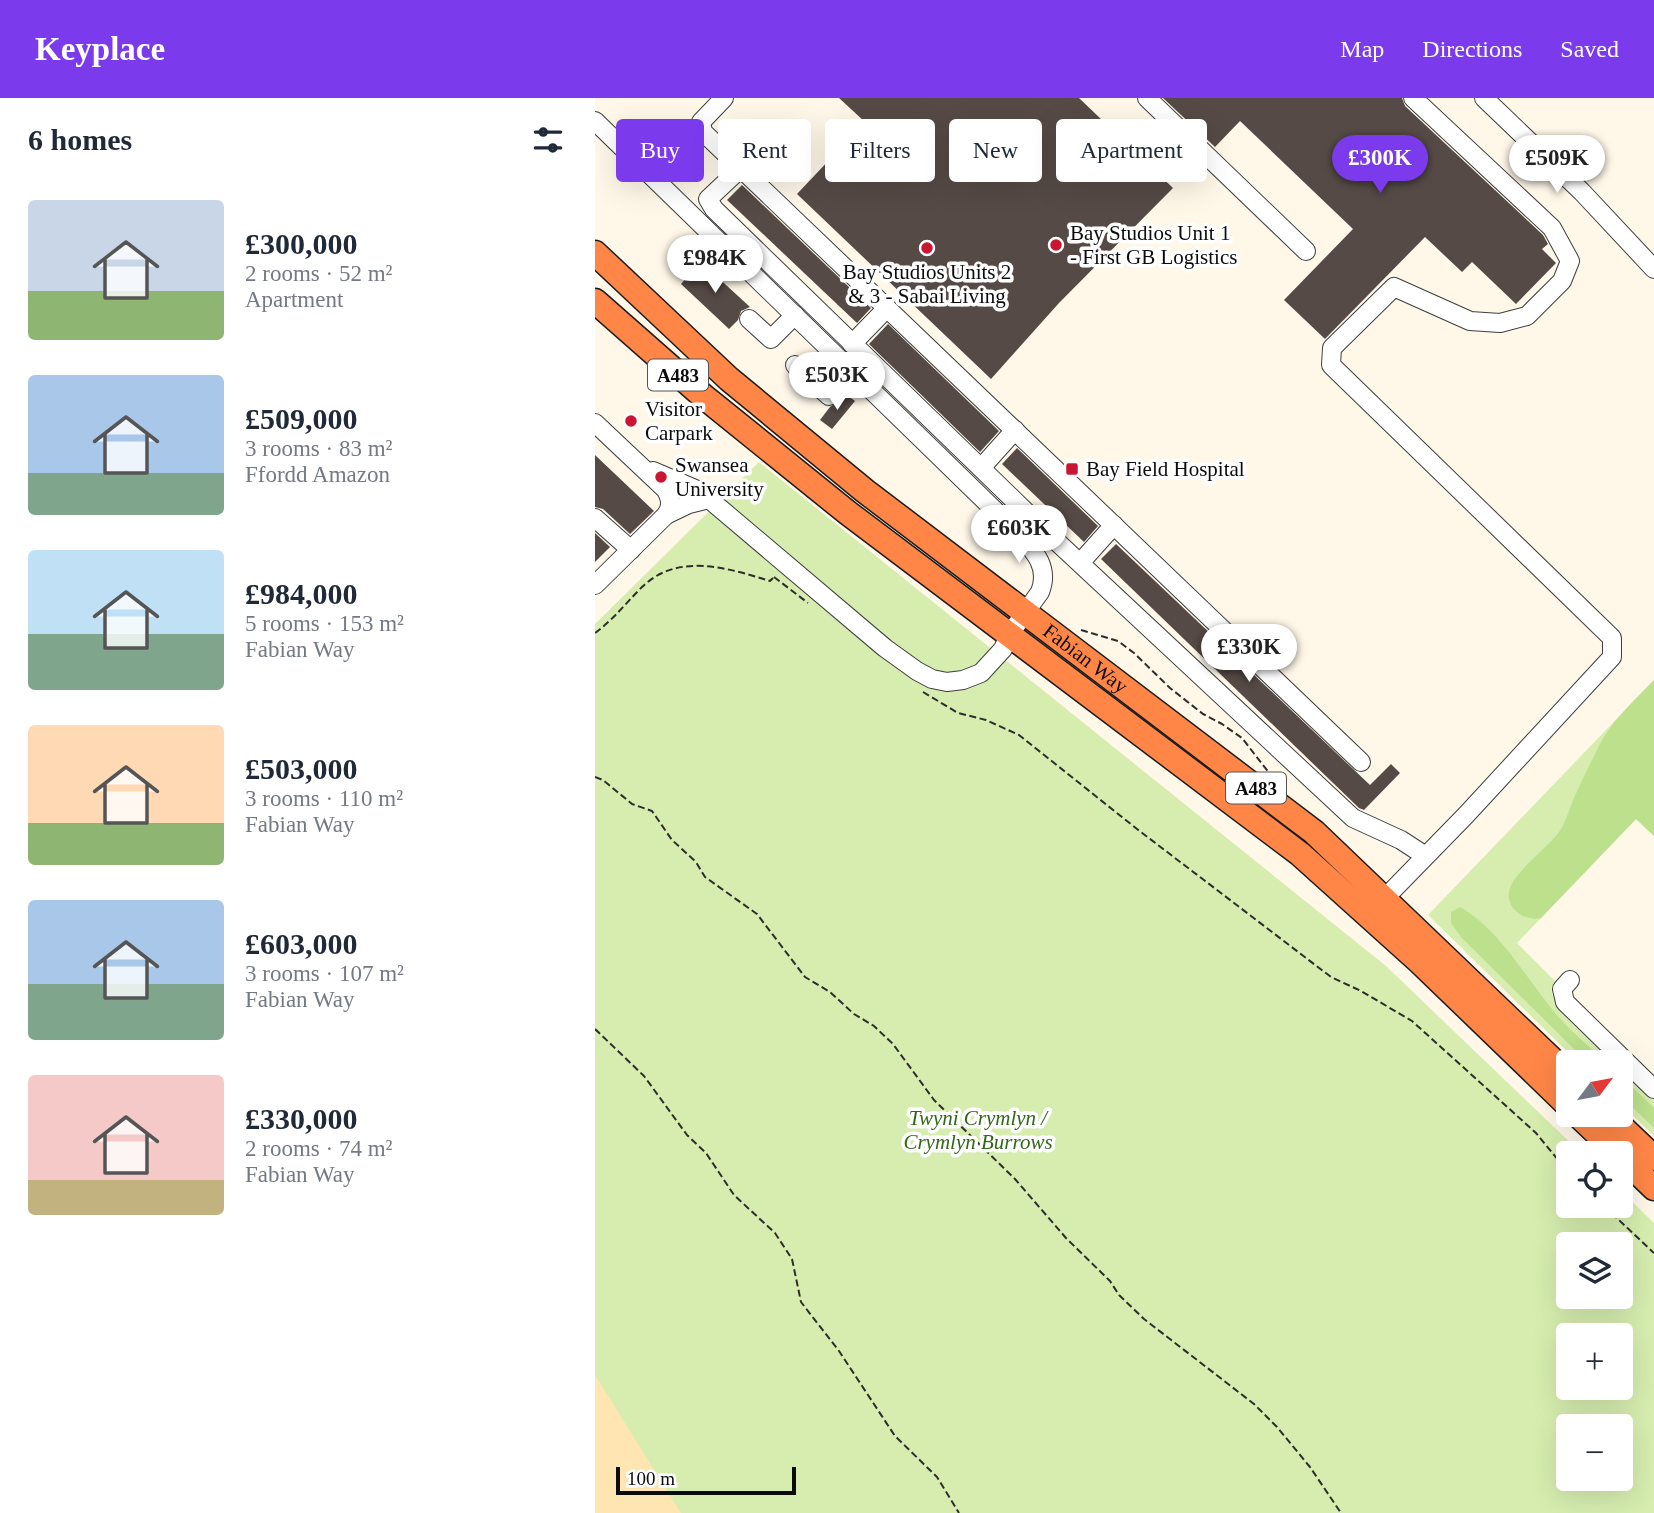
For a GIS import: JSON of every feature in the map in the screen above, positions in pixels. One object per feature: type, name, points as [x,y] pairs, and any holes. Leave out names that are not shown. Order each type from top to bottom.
[{"type":"highway","name":"Fabian Way","points":[[595,253],[729,379],[865,491],[1030,605],[1314,832],[1556,1064]]},
{"type":"highway","name":"Fabian Way","points":[[595,301],[763,445],[1300,854],[1420,962],[1556,1093]]},
{"type":"highway","points":[[1590,1127],[1605,1141]]},
{"type":"highway","points":[[1622,1127],[1654,1158]]},
{"type":"highway","points":[[1633,1168],[1654,1188]]},
{"type":"street","points":[[718,146],[703,132],[701,122],[724,98]]},
{"type":"street","points":[[1147,98],[1305,251]]},
{"type":"street","points":[[1384,899],[1467,815],[1612,657],[1612,638],[1331,365],[1332,348],[1394,286],[1470,321],[1500,323],[1527,316],[1562,281],[1570,261],[1552,228],[1413,98]]},
{"type":"street","points":[[1484,98],[1581,192],[1654,270]]},
{"type":"street","points":[[595,121],[1029,545],[1045,575],[1040,592],[1009,635],[1003,649],[981,673],[963,680],[947,682],[933,679],[917,671],[779,570],[709,499],[695,489],[641,467]]},
{"type":"street","points":[[726,182],[708,199],[709,203],[852,344],[1080,563],[1353,818],[1401,840],[1425,855]]},
{"type":"street","points":[[757,182],[1361,762]]},
{"type":"street","points":[[852,344],[887,308]]},
{"type":"street","points":[[749,320],[771,339],[795,315]]},
{"type":"street","points":[[796,365],[829,396],[854,373]]},
{"type":"street","points":[[595,423],[666,490],[671,499],[671,507],[666,515],[595,585]]},
{"type":"street","points":[[981,468],[1015,430]]},
{"type":"street","points":[[666,515],[689,504],[709,499]]},
{"type":"street","points":[[595,517],[631,550]]},
{"type":"street","points":[[1080,563],[1114,525]]},
{"type":"street","points":[[1570,980],[1562,989],[1565,1002],[1654,1089]]},
{"type":"path","points":[[595,633],[616,617],[643,586],[666,569],[715,566],[770,581],[779,570],[810,606]]},
{"type":"path","points":[[916,687],[958,713],[986,720],[1019,735],[1331,977],[1412,1021],[1536,1133],[1556,1157]]},
{"type":"path","points":[[595,777],[603,780],[632,804],[652,811],[672,840],[697,862],[705,877],[757,914],[805,976],[830,992],[853,1014],[873,1026],[893,1044],[923,1086],[1015,1179],[1066,1238],[1111,1281],[1119,1295],[1144,1319],[1254,1404],[1277,1427],[1310,1467],[1341,1513]]},
{"type":"path","points":[[595,1029],[644,1076],[687,1135],[706,1153],[734,1195],[775,1233],[792,1259],[801,1302],[839,1350],[895,1436],[937,1478],[959,1513]]},
{"type":"path","points":[[1617,1218],[1654,1253]]},
{"type":"green space","name":"Twyni Crymlyn / Crymlyn Burrows","points":[[759,462],[1386,966],[1568,1141],[1556,1141],[1556,1218],[1633,1218],[1633,1203],[1654,1223],[1654,1513],[662,1513],[595,1414],[595,624]]},
{"type":"green space","points":[[1654,680],[1654,836],[1636,819],[1517,943],[1555,981],[1552,994],[1556,1002],[1606,1050],[1566,1050],[1428,915]]},
{"type":"green space","points":[[1654,680],[1654,836],[1636,819],[1541,918],[1522,916],[1510,902],[1513,882],[1559,832],[1608,730]]},
{"type":"green space","points":[[1460,907],[1486,927],[1554,1012],[1593,1050],[1575,1050],[1461,937],[1451,923],[1451,912]]},
{"type":"green space","points":[[1633,1076],[1654,1096],[1654,1136],[1633,1116]]},
{"type":"green space","points":[[1633,1088],[1654,1108],[1654,1128],[1633,1108]]},
{"type":"sand","points":[[595,1375],[681,1513],[595,1513]]},
{"type":"building","points":[[839,98],[1079,98],[1101,119],[1056,119],[1056,182],[1167,182],[1173,188],[1059,303],[991,379],[797,194],[825,164],[825,182],[935,182],[935,119],[862,119]]},
{"type":"building","points":[[1163,98],[1402,98],[1405,106],[1543,235],[1548,244],[1542,249],[1556,263],[1516,304],[1472,262],[1462,272],[1425,237],[1325,339],[1284,300],[1353,229],[1240,121],[1215,147],[1207,139],[1207,119],[1185,119]]},
{"type":"building","points":[[742,185],[871,308],[857,323],[727,200]]},
{"type":"building","points":[[701,262],[750,307],[741,311],[738,320],[729,329],[681,284]]},
{"type":"building","points":[[888,324],[999,431],[980,452],[869,344]]},
{"type":"building","points":[[847,395],[855,401],[832,429],[820,420],[830,407]]},
{"type":"building","points":[[1017,448],[1098,526],[1084,542],[1002,464]]},
{"type":"building","points":[[595,455],[654,511],[630,534],[603,509],[595,507]]},
{"type":"building","points":[[595,533],[610,547],[595,562]]},
{"type":"building","points":[[1116,544],[1370,785],[1391,764],[1400,773],[1364,810],[1359,808],[1101,559]]},
{"type":"place","name":"Bay Studios Unit 1 - First GB Logistics","points":[[1056,245]]},
{"type":"place","name":"Bay Studios Units 2 & 3 - Sabai Living","points":[[927,248]]},
{"type":"place","name":"Visitor Carpark","points":[[631,421]]},
{"type":"place","name":"Bay Field Hospital","points":[[1072,469]]},
{"type":"place","name":"Swansea University","points":[[661,477]]}]
